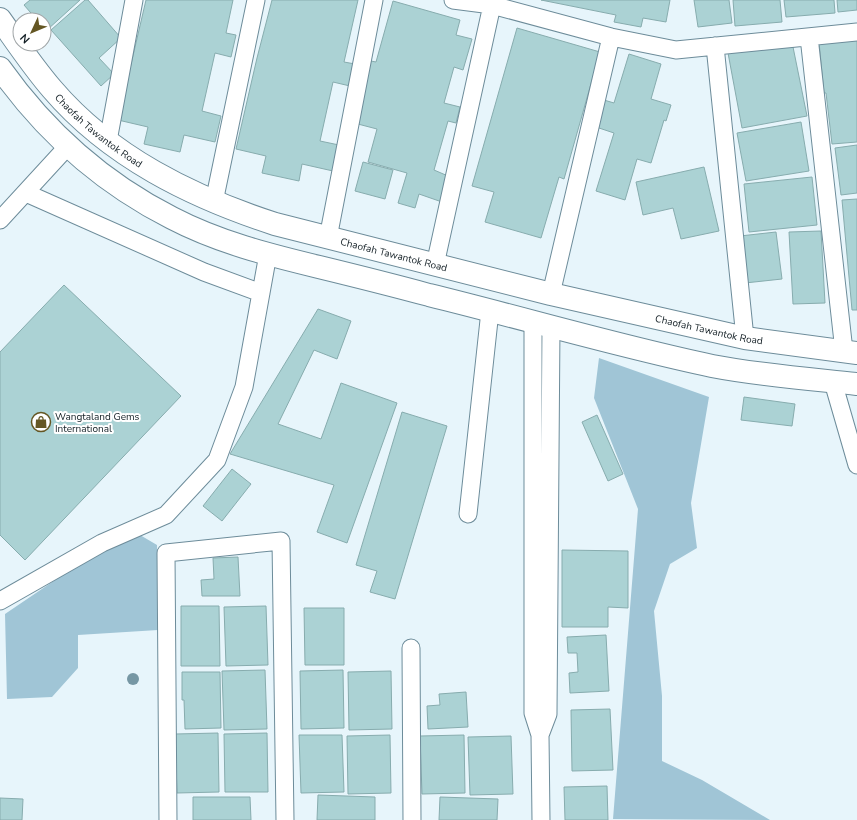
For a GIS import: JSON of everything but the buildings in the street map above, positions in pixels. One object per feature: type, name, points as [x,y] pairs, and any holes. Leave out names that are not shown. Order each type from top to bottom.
[{"type":"main road","name":"Chaofah Tawantok Road","points":[[0,19],[38,72],[53,90],[85,122],[134,160],[164,178],[214,202],[275,224],[435,266],[551,294],[745,338],[851,352]]},
{"type":"main road","points":[[0,68],[33,110],[83,161],[133,196],[173,218],[220,238],[268,254],[490,311],[714,366],[857,384]]},
{"type":"street","points":[[108,141],[134,0]]},
{"type":"street","points":[[214,202],[256,0]]},
{"type":"street","points":[[328,238],[374,0]]},
{"type":"street","points":[[453,0],[492,5],[611,37],[676,50],[857,32]]},
{"type":"street","points":[[435,266],[492,5]]},
{"type":"street","points":[[551,294],[611,37]]},
{"type":"street","points":[[809,37],[851,352]]},
{"type":"street","points":[[715,46],[745,338]]},
{"type":"street","points":[[0,220],[68,146]]},
{"type":"street","points":[[26,193],[204,272],[261,293]]},
{"type":"street","points":[[0,601],[102,543],[166,515],[217,460],[244,387],[268,254]]},
{"type":"street","points":[[468,514],[490,311]]},
{"type":"street","points":[[541,820],[540,735],[548,714],[542,324]]},
{"type":"street","points":[[833,382],[857,465]]},
{"type":"street","points":[[168,820],[166,553],[281,542],[285,820]]},
{"type":"street","points":[[411,648],[412,820]]},
{"type":"shaded area","points":[[599,358],[709,397],[691,503],[697,548],[670,564],[654,611],[662,696],[662,761],[702,780],[770,820],[613,819],[638,509],[594,398]]},
{"type":"shaded area","points":[[140,535],[157,545],[158,630],[78,635],[78,668],[52,697],[7,699],[5,614],[98,551]]},
{"type":"place","name":"Wangtaland Gems International","points":[[41,422]]}]
